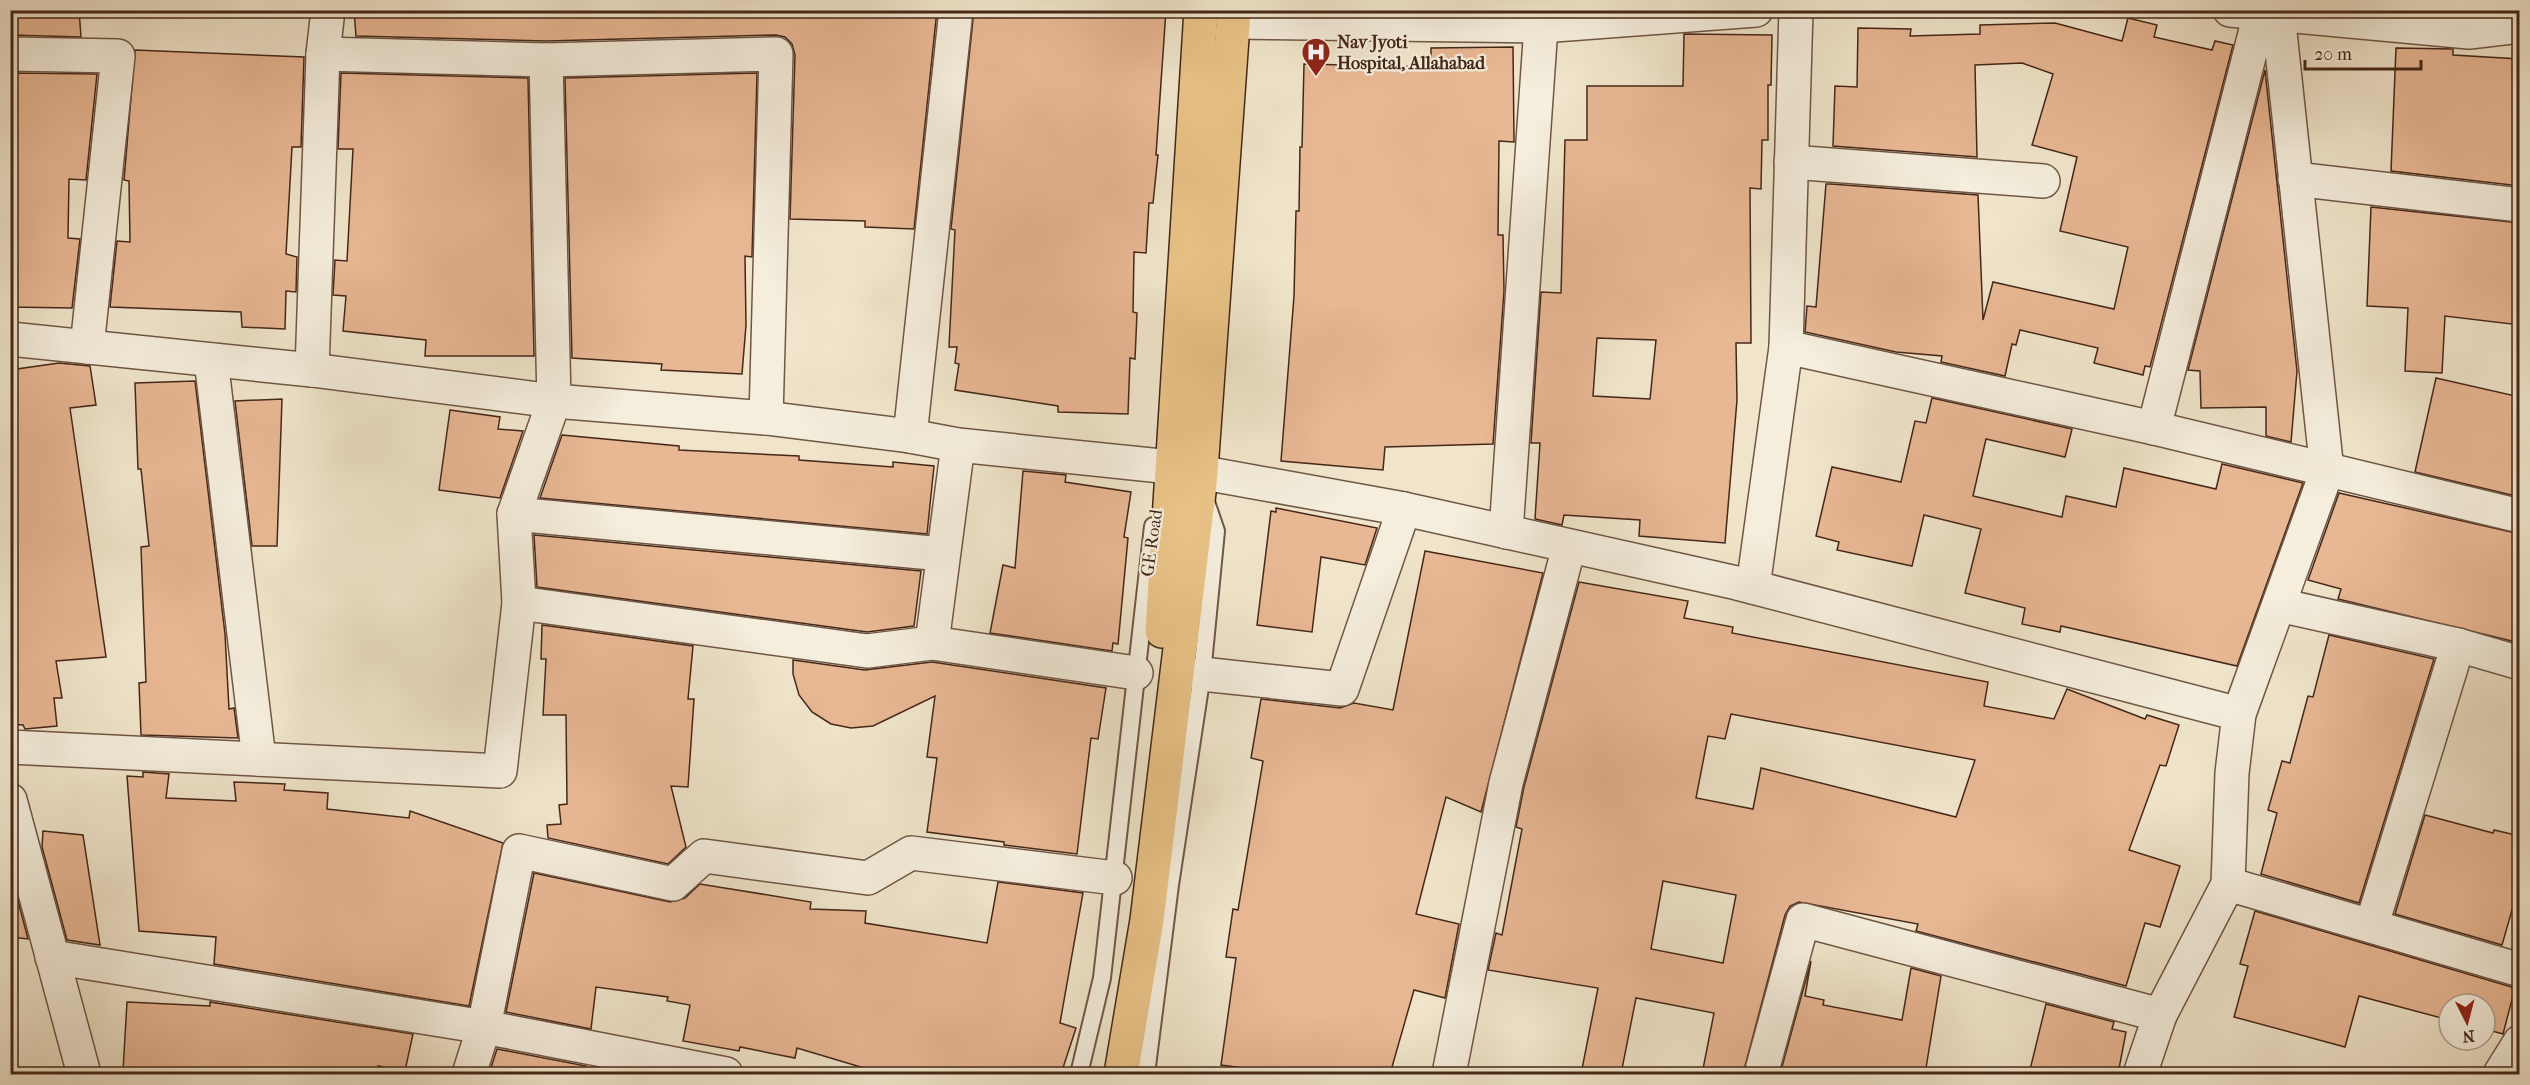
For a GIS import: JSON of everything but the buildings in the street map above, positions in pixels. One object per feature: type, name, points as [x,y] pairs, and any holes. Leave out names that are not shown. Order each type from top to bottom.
[{"type":"main road","name":"GE Road","points":[[1191,475],[1201,10]]},
{"type":"main road","name":"GE Road","points":[[1191,475],[1234,16]]},
{"type":"main road","points":[[1100,1074],[1134,864],[1162,635],[1191,475]]},
{"type":"main road","points":[[1121,1074],[1147,920],[1191,475]]},
{"type":"street","points":[[312,370],[323,54],[328,10]]},
{"type":"street","points":[[910,435],[956,10]]},
{"type":"street","points":[[1234,16],[1541,26],[1756,10]]},
{"type":"street","points":[[1753,587],[1786,347],[1796,10]]},
{"type":"street","points":[[2256,13],[2469,32],[2520,26]]},
{"type":"street","points":[[2140,1074],[2160,1015],[2228,884],[2232,773],[2239,714],[2327,471],[2295,179],[2256,13]]},
{"type":"street","points":[[2154,428],[2256,13]]},
{"type":"street","points":[[1506,532],[1541,26]]},
{"type":"street","points":[[10,54],[118,56],[87,346]]},
{"type":"street","points":[[323,54],[546,60],[776,54],[766,418]]},
{"type":"street","points":[[10,747],[500,771],[519,603],[514,514],[554,401],[546,60]]},
{"type":"street","points":[[1791,162],[2043,181]]},
{"type":"street","points":[[2295,179],[2520,205]]},
{"type":"street","points":[[10,339],[312,370],[554,401],[766,418],[910,435],[958,445],[1191,475],[1404,509],[1753,587],[2239,714]]},
{"type":"street","points":[[1786,347],[2154,428],[2520,516]]},
{"type":"street","points":[[212,360],[259,759]]},
{"type":"street","points":[[932,644],[958,445]]},
{"type":"street","points":[[1203,674],[1342,689],[1404,509]]},
{"type":"street","points":[[514,514],[942,554]]},
{"type":"street","points":[[1449,1074],[1506,783],[1569,547]]},
{"type":"street","points":[[519,603],[867,651],[932,644],[1136,673]]},
{"type":"street","points":[[2279,605],[2458,645],[2520,663]]},
{"type":"street","points":[[2372,924],[2458,645]]},
{"type":"street","points":[[11,806],[52,957],[90,1073]]},
{"type":"street","points":[[469,1074],[484,1027],[519,851],[673,884],[704,856],[868,878],[911,853],[1115,878]]},
{"type":"street","points":[[2228,884],[2372,924],[2520,969]]},
{"type":"street","points":[[1761,1074],[1803,920],[2160,1015]]},
{"type":"street","points":[[52,957],[484,1027],[726,1074]]},
{"type":"street","points":[[2500,1074],[2520,1042]]},
{"type":"lane","name":"GE Road","points":[[1080,1074],[1102,978],[1156,506],[1191,475],[1216,531],[1203,674],[1170,885],[1146,1074]]},
{"type":"place","name":"Nav Jyoti Hospital, Allahabad","points":[[1316,78]]}]
